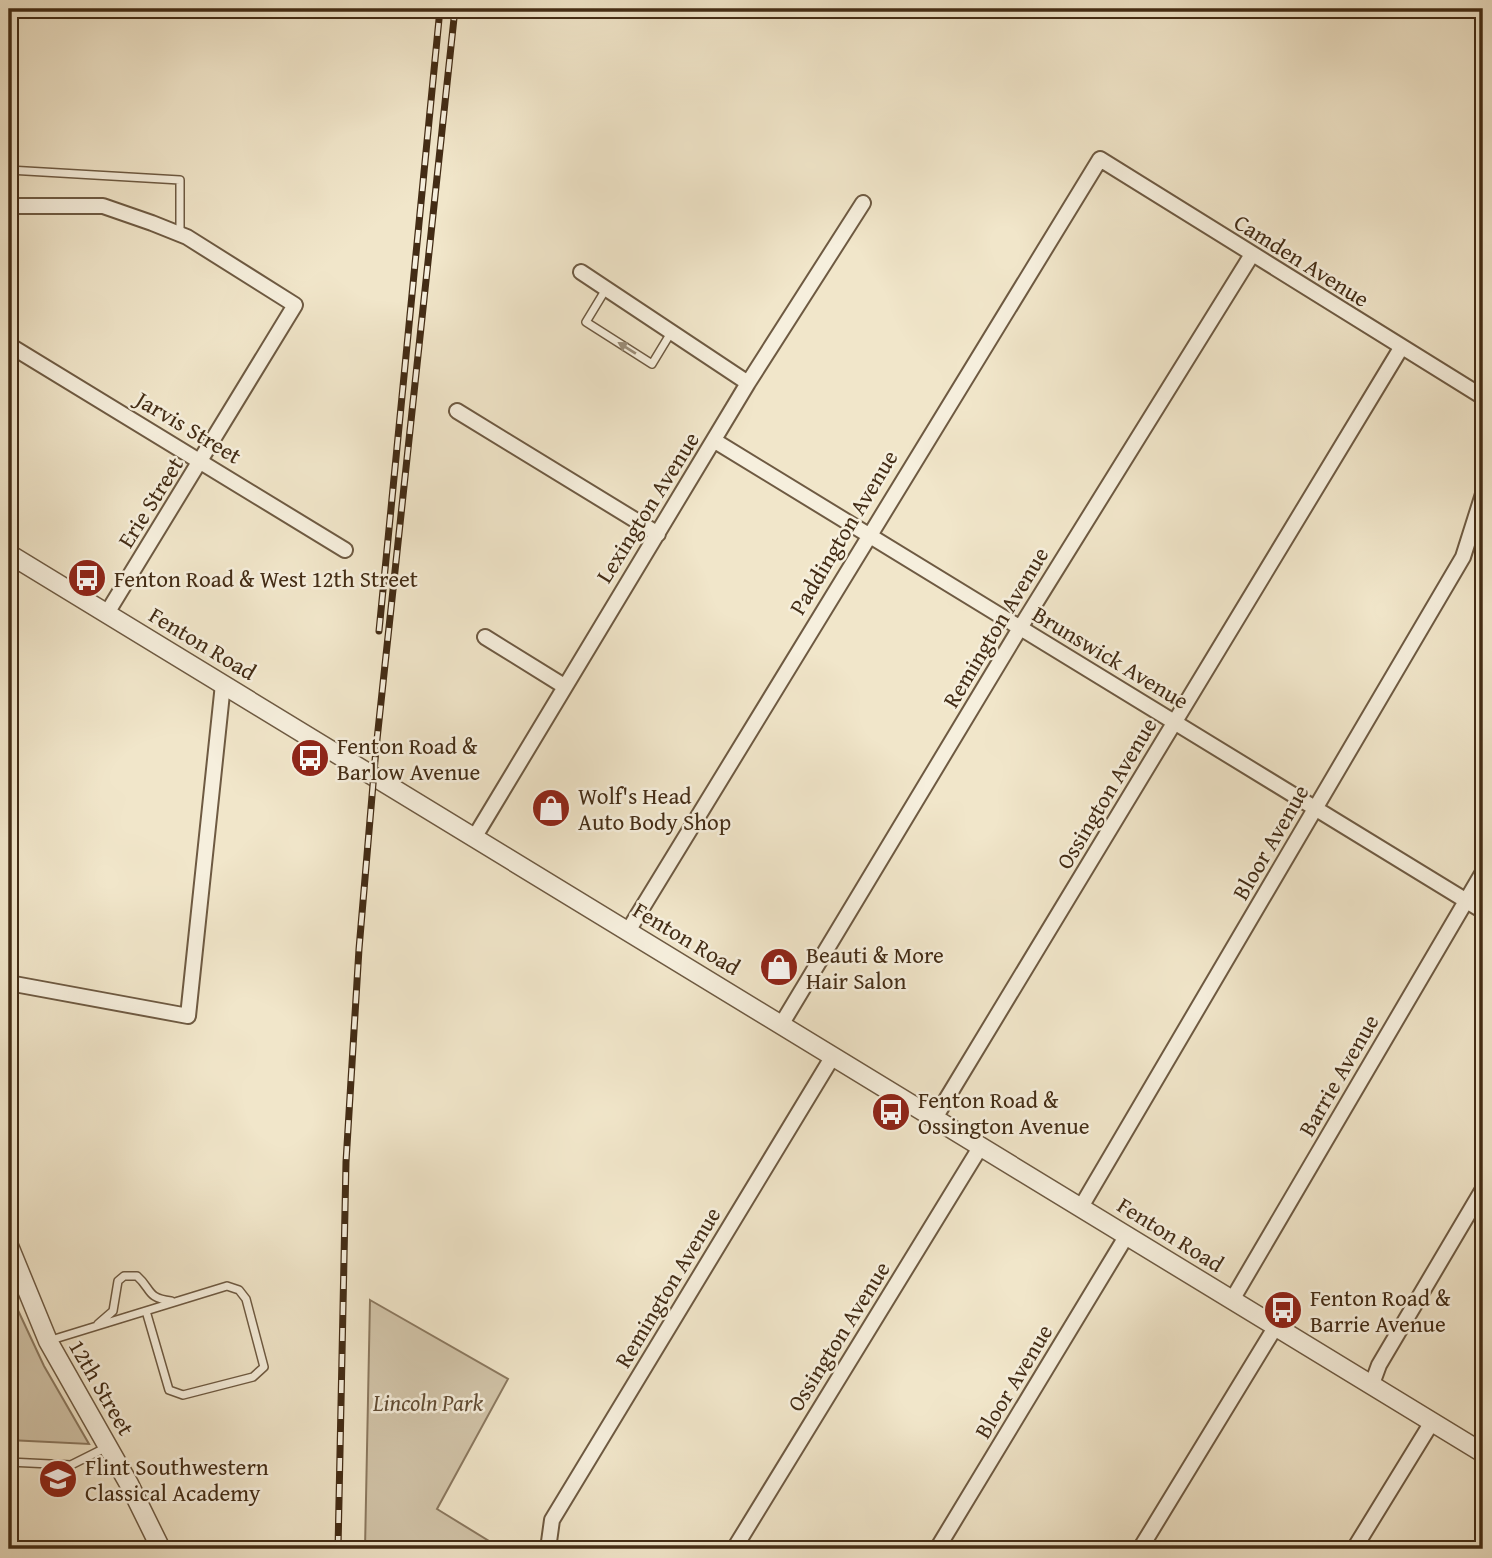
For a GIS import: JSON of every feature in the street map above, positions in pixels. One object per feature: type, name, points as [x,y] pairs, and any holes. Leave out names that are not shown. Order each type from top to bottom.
[{"type":"street","name":"Camden Avenue","points":[[1100,159],[1251,256],[1483,397]]},
{"type":"street","name":"Paddington Avenue","points":[[628,930],[1100,159]]},
{"type":"street","name":"Lexington Avenue","points":[[474,838],[748,383],[863,203]]},
{"type":"street","points":[[9,206],[103,206],[180,234]]},
{"type":"street","name":"Erie Street","points":[[107,613],[295,305],[180,234]]},
{"type":"street","name":"Remington Avenue","points":[[781,1025],[1020,628],[1251,256]]},
{"type":"street","points":[[581,272],[748,383]]},
{"type":"street","name":"Jarvis Street","points":[[9,345],[345,550]]},
{"type":"street","name":"Ossington Avenue","points":[[934,1118],[1401,348]]},
{"type":"street","points":[[457,411],[658,534]]},
{"type":"street","name":"Brunswick Avenue","points":[[715,441],[1483,911]]},
{"type":"street","name":"Bloor Avenue","points":[[1081,1207],[1463,557],[1483,494]]},
{"type":"street","name":"Fenton Road","points":[[9,554],[1483,1453]]},
{"type":"street","points":[[485,637],[564,686]]},
{"type":"street","points":[[9,983],[188,1016],[223,684]]},
{"type":"street","name":"Barrie Avenue","points":[[1233,1300],[1483,872]]},
{"type":"street","name":"Remington Avenue","points":[[549,1547],[552,1520],[833,1056]]},
{"type":"street","name":"Ossington Avenue","points":[[734,1549],[981,1146]]},
{"type":"street","points":[[1372,1384],[1379,1365],[1483,1189]]},
{"type":"street","name":"Bloor Avenue","points":[[937,1549],[1128,1236]]},
{"type":"street","name":"12th Street","points":[[9,1246],[48,1341],[108,1447],[161,1549]]},
{"type":"street","points":[[1140,1549],[1276,1326]]},
{"type":"street","points":[[1354,1549],[1432,1422]]},
{"type":"lane","points":[[9,170],[180,180],[180,234]]},
{"type":"lane","points":[[606,289],[586,322],[652,364],[672,331]]},
{"type":"lane","points":[[95,1326],[113,1311],[118,1281],[124,1276],[137,1276],[148,1293],[158,1300],[174,1302]]},
{"type":"lane","points":[[48,1341],[226,1286],[239,1290],[246,1299],[264,1367],[260,1374],[183,1395],[175,1394],[169,1390],[146,1311]]},
{"type":"lane","points":[[9,1462],[71,1465],[108,1447]]},
{"type":"green space","points":[[9,1291],[44,1366],[89,1444],[9,1440]]},
{"type":"green space","name":"Lincoln Park","points":[[370,1300],[508,1379],[437,1509],[502,1549],[365,1549]]},
{"type":"railway","points":[[379,631],[440,9]]},
{"type":"railway","points":[[338,1549],[346,1162],[359,949],[376,749],[455,9]]},
{"type":"place","name":"Fenton Road & West 12th Street","points":[[87,578]]},
{"type":"place","name":"Fenton Road & Barlow Avenue","points":[[310,758]]},
{"type":"place","name":"Wolf's Head Auto Body Shop","points":[[551,808]]},
{"type":"place","name":"Beauti & More Hair Salon","points":[[779,967]]},
{"type":"place","name":"Fenton Road & Ossington Avenue","points":[[891,1112]]},
{"type":"place","name":"Fenton Road & Barrie Avenue","points":[[1283,1310]]},
{"type":"place","name":"Flint Southwestern Classical Academy","points":[[58,1479]]}]
